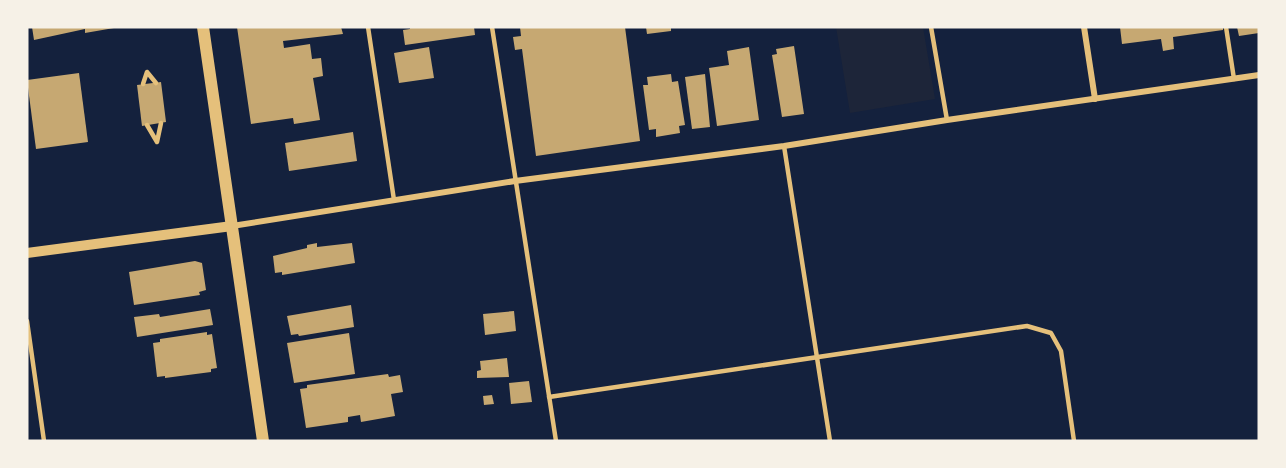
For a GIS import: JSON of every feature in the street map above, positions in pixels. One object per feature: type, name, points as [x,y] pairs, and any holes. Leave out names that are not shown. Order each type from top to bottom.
[{"type":"main road","points":[[203,27],[263,441]]},
{"type":"street","points":[[1084,27],[1095,99]]},
{"type":"street","points":[[27,253],[232,226],[515,181],[784,146],[1259,75]]},
{"type":"lane","points":[[368,27],[394,200]]},
{"type":"lane","points":[[492,27],[556,441]]},
{"type":"lane","points":[[931,27],[947,120]]},
{"type":"lane","points":[[1226,27],[1234,79]]},
{"type":"lane","points":[[143,84],[147,72],[156,83]]},
{"type":"lane","points":[[147,125],[157,142],[161,123]]},
{"type":"lane","points":[[784,146],[830,441]]},
{"type":"lane","points":[[27,321],[44,441]]},
{"type":"lane","points":[[549,397],[1027,326],[1051,333],[1061,351],[1074,441]]},
{"type":"shaded area","points":[[836,27],[923,27],[935,99],[850,113]]},
{"type":"building","points":[[32,27],[114,28],[85,33],[85,29],[34,40]]},
{"type":"building","points":[[237,27],[341,27],[343,34],[283,41],[284,48],[310,44],[312,59],[321,58],[323,76],[313,78],[320,120],[294,124],[293,118],[251,124]]},
{"type":"building","points":[[410,27],[474,27],[475,35],[405,45],[403,30],[410,29]]},
{"type":"building","points":[[520,27],[625,27],[640,141],[536,156],[522,49],[515,50],[513,37],[521,36]]},
{"type":"building","points":[[646,27],[671,27],[671,31],[647,34]]},
{"type":"building","points":[[1120,27],[1223,27],[1223,30],[1173,37],[1174,49],[1163,51],[1161,39],[1122,44]]},
{"type":"building","points":[[1237,27],[1259,27],[1259,33],[1239,36]]},
{"type":"building","points":[[794,46],[804,114],[782,117],[772,55],[777,54],[776,49]]},
{"type":"building","points":[[429,47],[434,78],[399,83],[394,53]]},
{"type":"building","points":[[749,47],[759,120],[717,126],[709,68],[729,65],[727,51]]},
{"type":"building","points":[[79,73],[88,142],[36,149],[27,80]]},
{"type":"building","points":[[671,74],[672,82],[678,81],[685,125],[679,126],[680,133],[656,137],[656,129],[649,130],[643,85],[648,85],[647,77]]},
{"type":"building","points":[[705,74],[710,127],[692,129],[685,77]]},
{"type":"building","points":[[161,82],[166,122],[142,126],[137,85]]},
{"type":"building","points":[[353,132],[357,161],[289,171],[285,143]]},
{"type":"building","points":[[317,243],[317,247],[352,243],[355,263],[282,275],[282,272],[275,273],[273,256],[307,248],[307,245]]},
{"type":"building","points":[[195,261],[202,263],[206,290],[199,292],[200,295],[134,305],[129,272]]},
{"type":"building","points":[[351,305],[354,327],[299,336],[298,334],[291,335],[287,316]]},
{"type":"building","points":[[210,309],[213,325],[137,337],[134,317],[159,314],[160,317]]},
{"type":"building","points":[[514,311],[516,331],[485,335],[483,314]]},
{"type":"building","points":[[207,332],[207,335],[212,334],[217,368],[211,369],[211,372],[157,377],[153,343],[160,342],[160,339]]},
{"type":"building","points":[[349,333],[355,374],[294,383],[287,343]]},
{"type":"building","points":[[507,358],[509,377],[477,378],[477,371],[481,370],[480,361]]},
{"type":"building","points":[[388,374],[389,377],[400,375],[403,392],[391,394],[395,416],[361,422],[360,415],[348,417],[348,422],[306,428],[300,389],[307,388],[307,385]]},
{"type":"building","points":[[529,381],[532,402],[511,404],[509,383]]},
{"type":"building","points":[[492,395],[494,404],[484,405],[483,396]]}]
